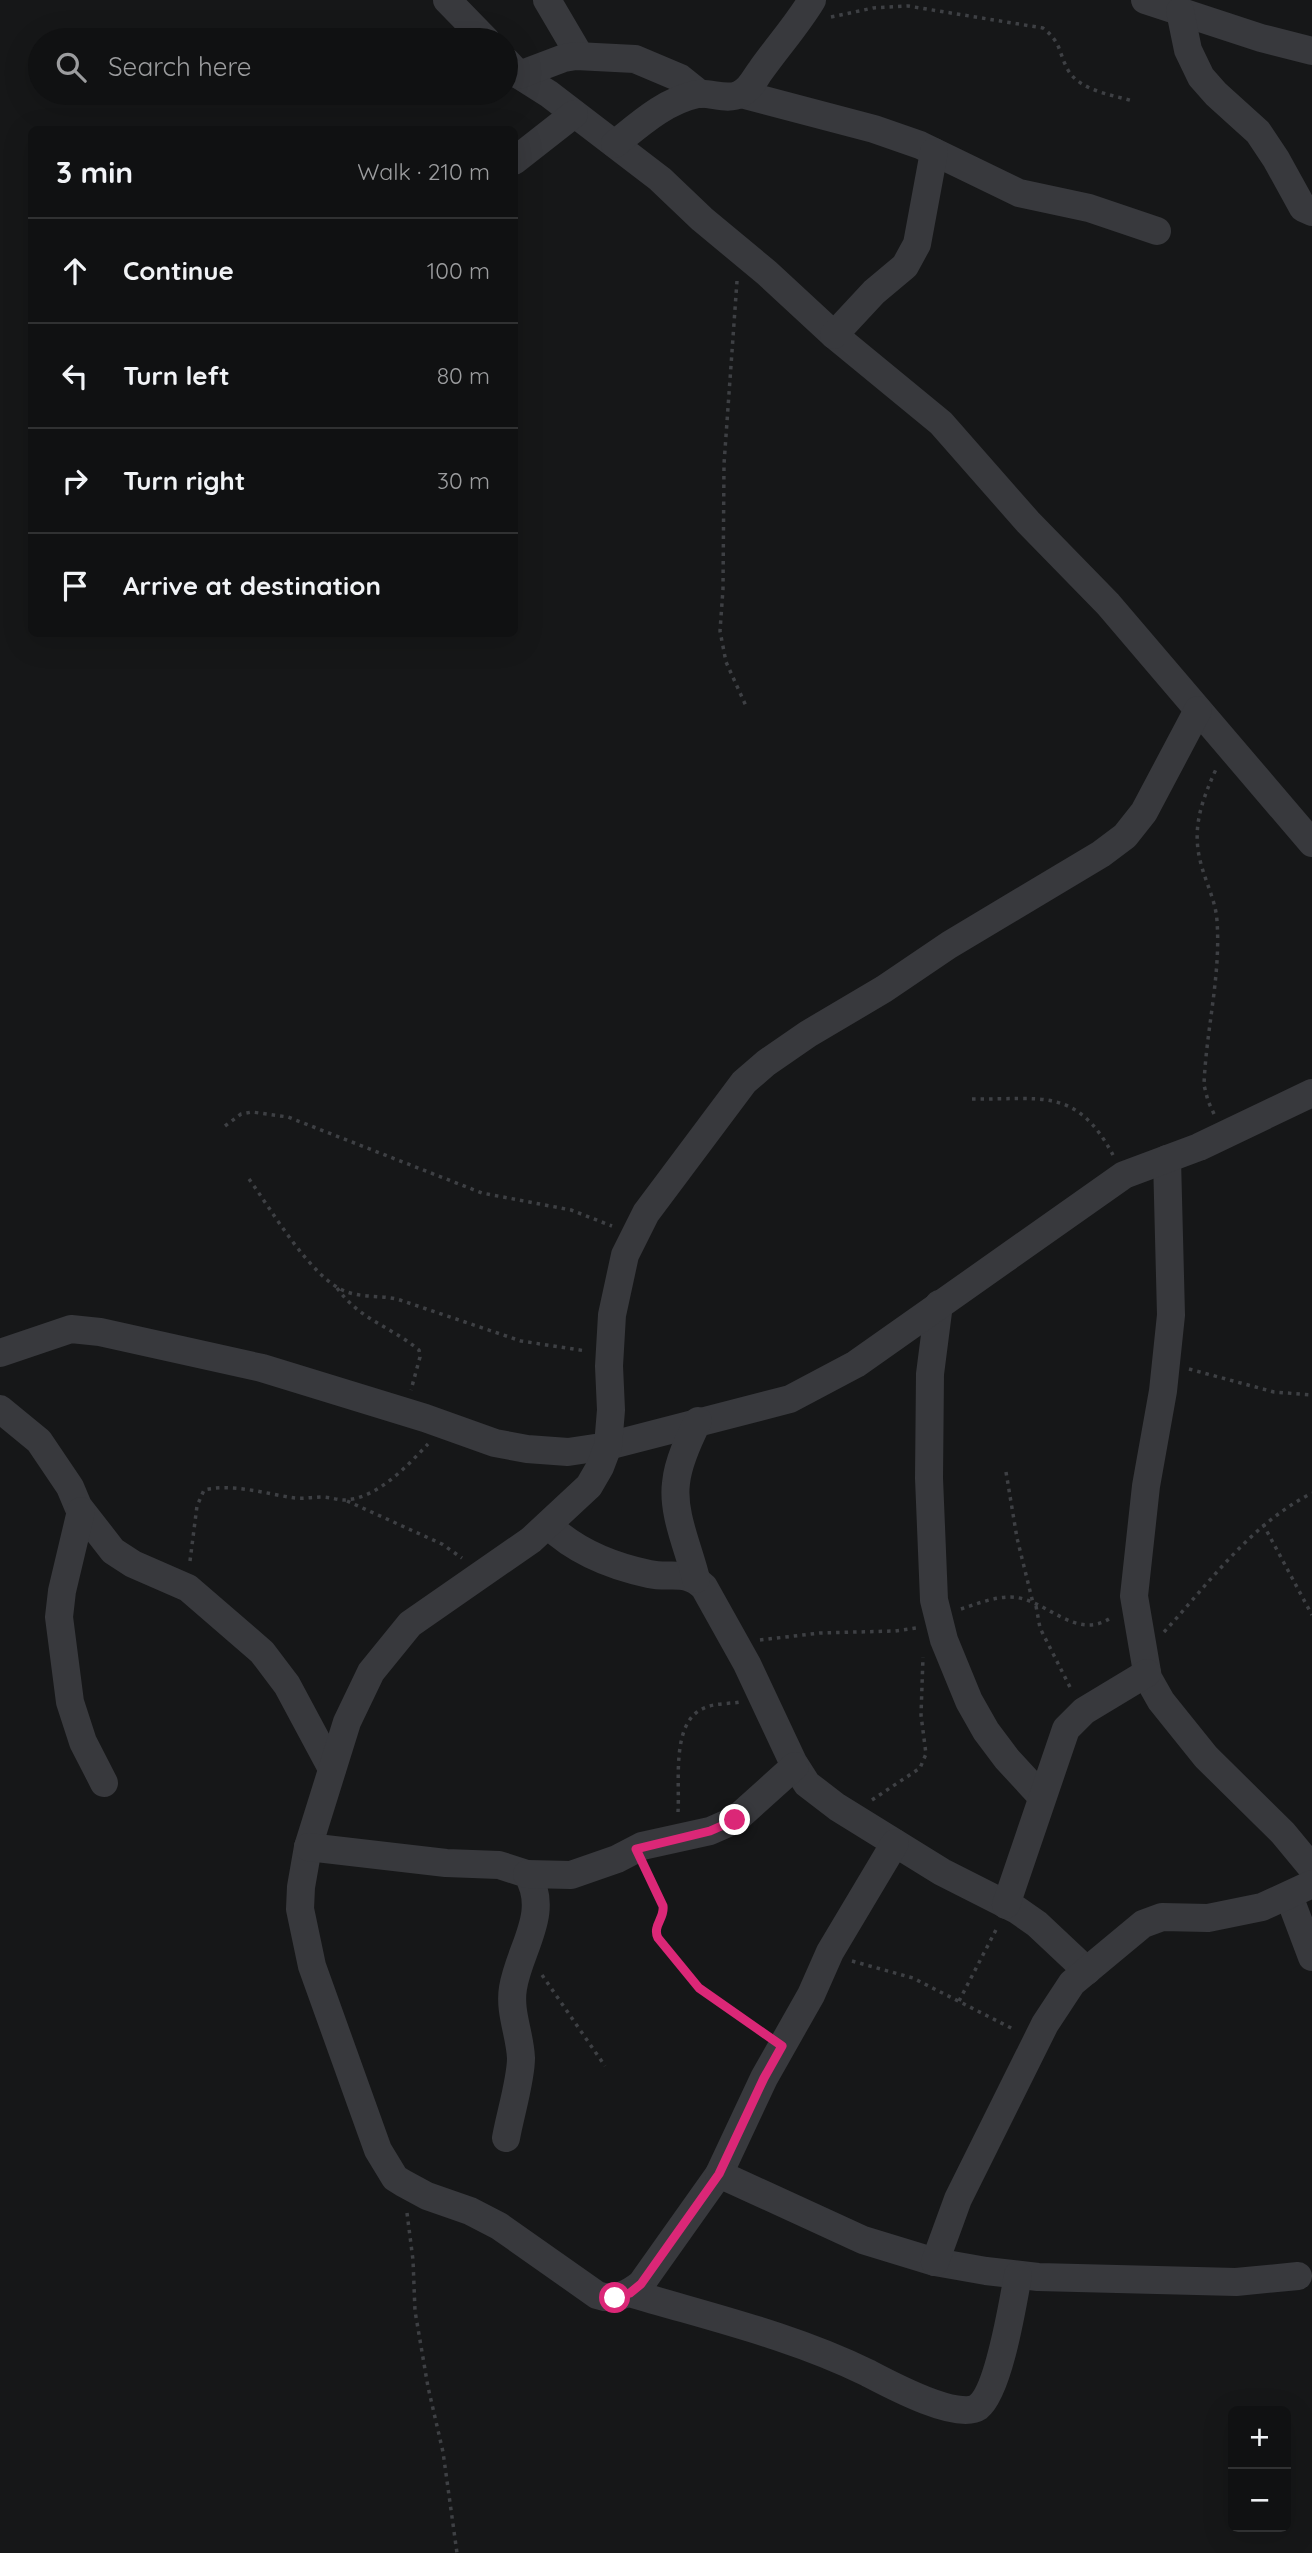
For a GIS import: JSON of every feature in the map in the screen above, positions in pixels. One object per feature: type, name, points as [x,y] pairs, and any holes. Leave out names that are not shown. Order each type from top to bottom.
[{"type":"street","points":[[447,0],[474,28]]},
{"type":"street","points":[[547,0],[580,57]]},
{"type":"street","points":[[1145,0],[1261,38],[1312,51]]},
{"type":"street","points":[[615,144],[671,103],[699,94],[741,94],[752,84],[797,25],[821,9]]},
{"type":"street","points":[[1180,11],[1188,50],[1201,77],[1258,132],[1303,208],[1312,212]]},
{"type":"street","points":[[518,67],[580,57],[635,60],[680,78],[699,94]]},
{"type":"street","points":[[518,72],[660,179],[834,335],[941,423],[1028,522],[1108,604],[1312,843]]},
{"type":"street","points":[[741,94],[874,130],[934,152],[1019,193],[1089,208],[1157,231]]},
{"type":"street","points":[[518,158],[575,114]]},
{"type":"street","points":[[834,335],[874,292],[905,266],[917,244],[934,152]]},
{"type":"street","points":[[895,1843],[830,1952],[764,2078],[719,2174],[641,2284],[630,2293],[615,2298],[597,2295],[499,2226],[470,2211],[426,2196],[395,2178],[378,2150],[312,1966],[300,1909],[308,1847],[347,1722],[371,1671],[410,1624],[531,1540],[589,1486],[608,1446],[611,1410],[609,1355],[615,1303],[625,1255],[646,1213],[744,1082],[766,1063],[949,945],[1101,854],[1125,836],[1144,812],[1198,710]]},
{"type":"street","points":[[0,1353],[71,1329],[100,1332],[262,1368],[495,1443],[568,1452],[608,1446],[790,1399],[856,1364],[1124,1175],[1226,1134],[1312,1093]]},
{"type":"street","points":[[1167,1159],[1171,1315],[1167,1362],[1146,1486],[1135,1604],[1145,1664],[1161,1700],[1206,1757],[1283,1833],[1312,1868]]},
{"type":"street","points":[[939,1304],[930,1374],[929,1478],[931,1558],[938,1618],[958,1679],[975,1711],[1007,1759],[1042,1797]]},
{"type":"street","points":[[0,1409],[39,1441],[60,1471],[81,1511],[113,1551],[133,1564],[188,1588],[251,1640],[276,1669],[301,1709],[332,1769]]},
{"type":"street","points":[[696,1579],[679,1516],[676,1483],[689,1440],[698,1421]]},
{"type":"street","points":[[81,1511],[62,1591],[59,1617],[70,1702],[83,1742],[104,1783]]},
{"type":"street","points":[[548,1525],[570,1545],[620,1566],[651,1575],[688,1576],[696,1579],[704,1587],[736,1644],[764,1698],[794,1766],[807,1784],[850,1815],[942,1872],[1037,1924],[1087,1971]]},
{"type":"street","points":[[1006,1905],[1066,1729],[1084,1711],[1145,1664]]},
{"type":"street","points":[[308,1847],[446,1863],[499,1865],[527,1874],[571,1875],[617,1859],[636,1849],[710,1831],[735,1820],[794,1766]]},
{"type":"street","points":[[506,2138],[521,2060],[512,2009],[513,1987],[532,1933],[537,1898],[534,1885],[527,1874]]},
{"type":"street","points":[[935,2262],[958,2199],[1037,2040],[1072,1983],[1143,1924],[1162,1917],[1208,1918],[1262,1908],[1300,1890],[1312,1957]]},
{"type":"street","points":[[719,2174],[863,2240],[935,2262],[1018,2275],[1236,2282],[1298,2276]]},
{"type":"street","points":[[630,2293],[786,2339],[929,2401],[961,2410],[974,2409],[981,2404],[994,2378],[1006,2342],[1018,2275]]},
{"type":"path","points":[[821,9],[908,5],[1043,28],[1054,36],[1068,71],[1076,79],[1099,91],[1133,101]]},
{"type":"path","points":[[738,251],[732,381],[724,464],[720,631],[726,662],[746,706]]},
{"type":"path","points":[[1226,1134],[1208,1101],[1204,1085],[1215,986],[1217,918],[1200,864],[1196,841],[1202,800],[1228,742]]},
{"type":"path","points":[[972,1099],[1051,1100],[1067,1105],[1091,1121],[1124,1175]]},
{"type":"path","points":[[225,1126],[241,1114],[252,1112],[288,1117],[482,1193],[571,1210],[635,1236]]},
{"type":"path","points":[[249,1179],[312,1265],[348,1293],[400,1300],[520,1341],[609,1355]]},
{"type":"path","points":[[336,1286],[361,1315],[419,1350],[420,1357],[405,1413]]},
{"type":"path","points":[[1167,1362],[1254,1387],[1312,1395]]},
{"type":"path","points":[[345,1500],[370,1493],[391,1479],[446,1426]]},
{"type":"path","points":[[1006,1472],[1017,1538],[1040,1628],[1056,1656],[1065,1680],[1084,1711]]},
{"type":"path","points":[[188,1588],[193,1530],[197,1506],[204,1490],[243,1489],[296,1498],[324,1497],[345,1500],[442,1544],[483,1572]]},
{"type":"path","points":[[1145,1664],[1263,1524],[1312,1493]]},
{"type":"path","points":[[1263,1524],[1312,1615]]},
{"type":"path","points":[[736,1644],[795,1635],[906,1630],[1009,1597],[1034,1604],[1072,1622],[1091,1625],[1104,1622],[1135,1604]]},
{"type":"path","points":[[850,1815],[920,1768],[925,1761],[926,1743],[921,1715],[922,1654]]},
{"type":"path","points":[[677,1839],[680,1741],[692,1715],[702,1708],[717,1704],[764,1698]]},
{"type":"path","points":[[636,1849],[663,1906],[663,1915],[656,1928],[658,1938],[699,1988],[782,2046]]},
{"type":"path","points":[[959,2001],[994,1938],[1006,1905]]},
{"type":"path","points":[[525,1951],[605,2066]]},
{"type":"path","points":[[830,1952],[874,1968],[913,1978],[1037,2040]]},
{"type":"path","points":[[403,2183],[413,2260],[415,2311],[443,2452],[457,2553]]},
{"type":"route","points":[[615,2298],[630,2293],[641,2284],[719,2174],[782,2046],[699,1988],[658,1938],[656,1928],[664,1912],[663,1906],[636,1849],[710,1831],[735,1820]]}]
